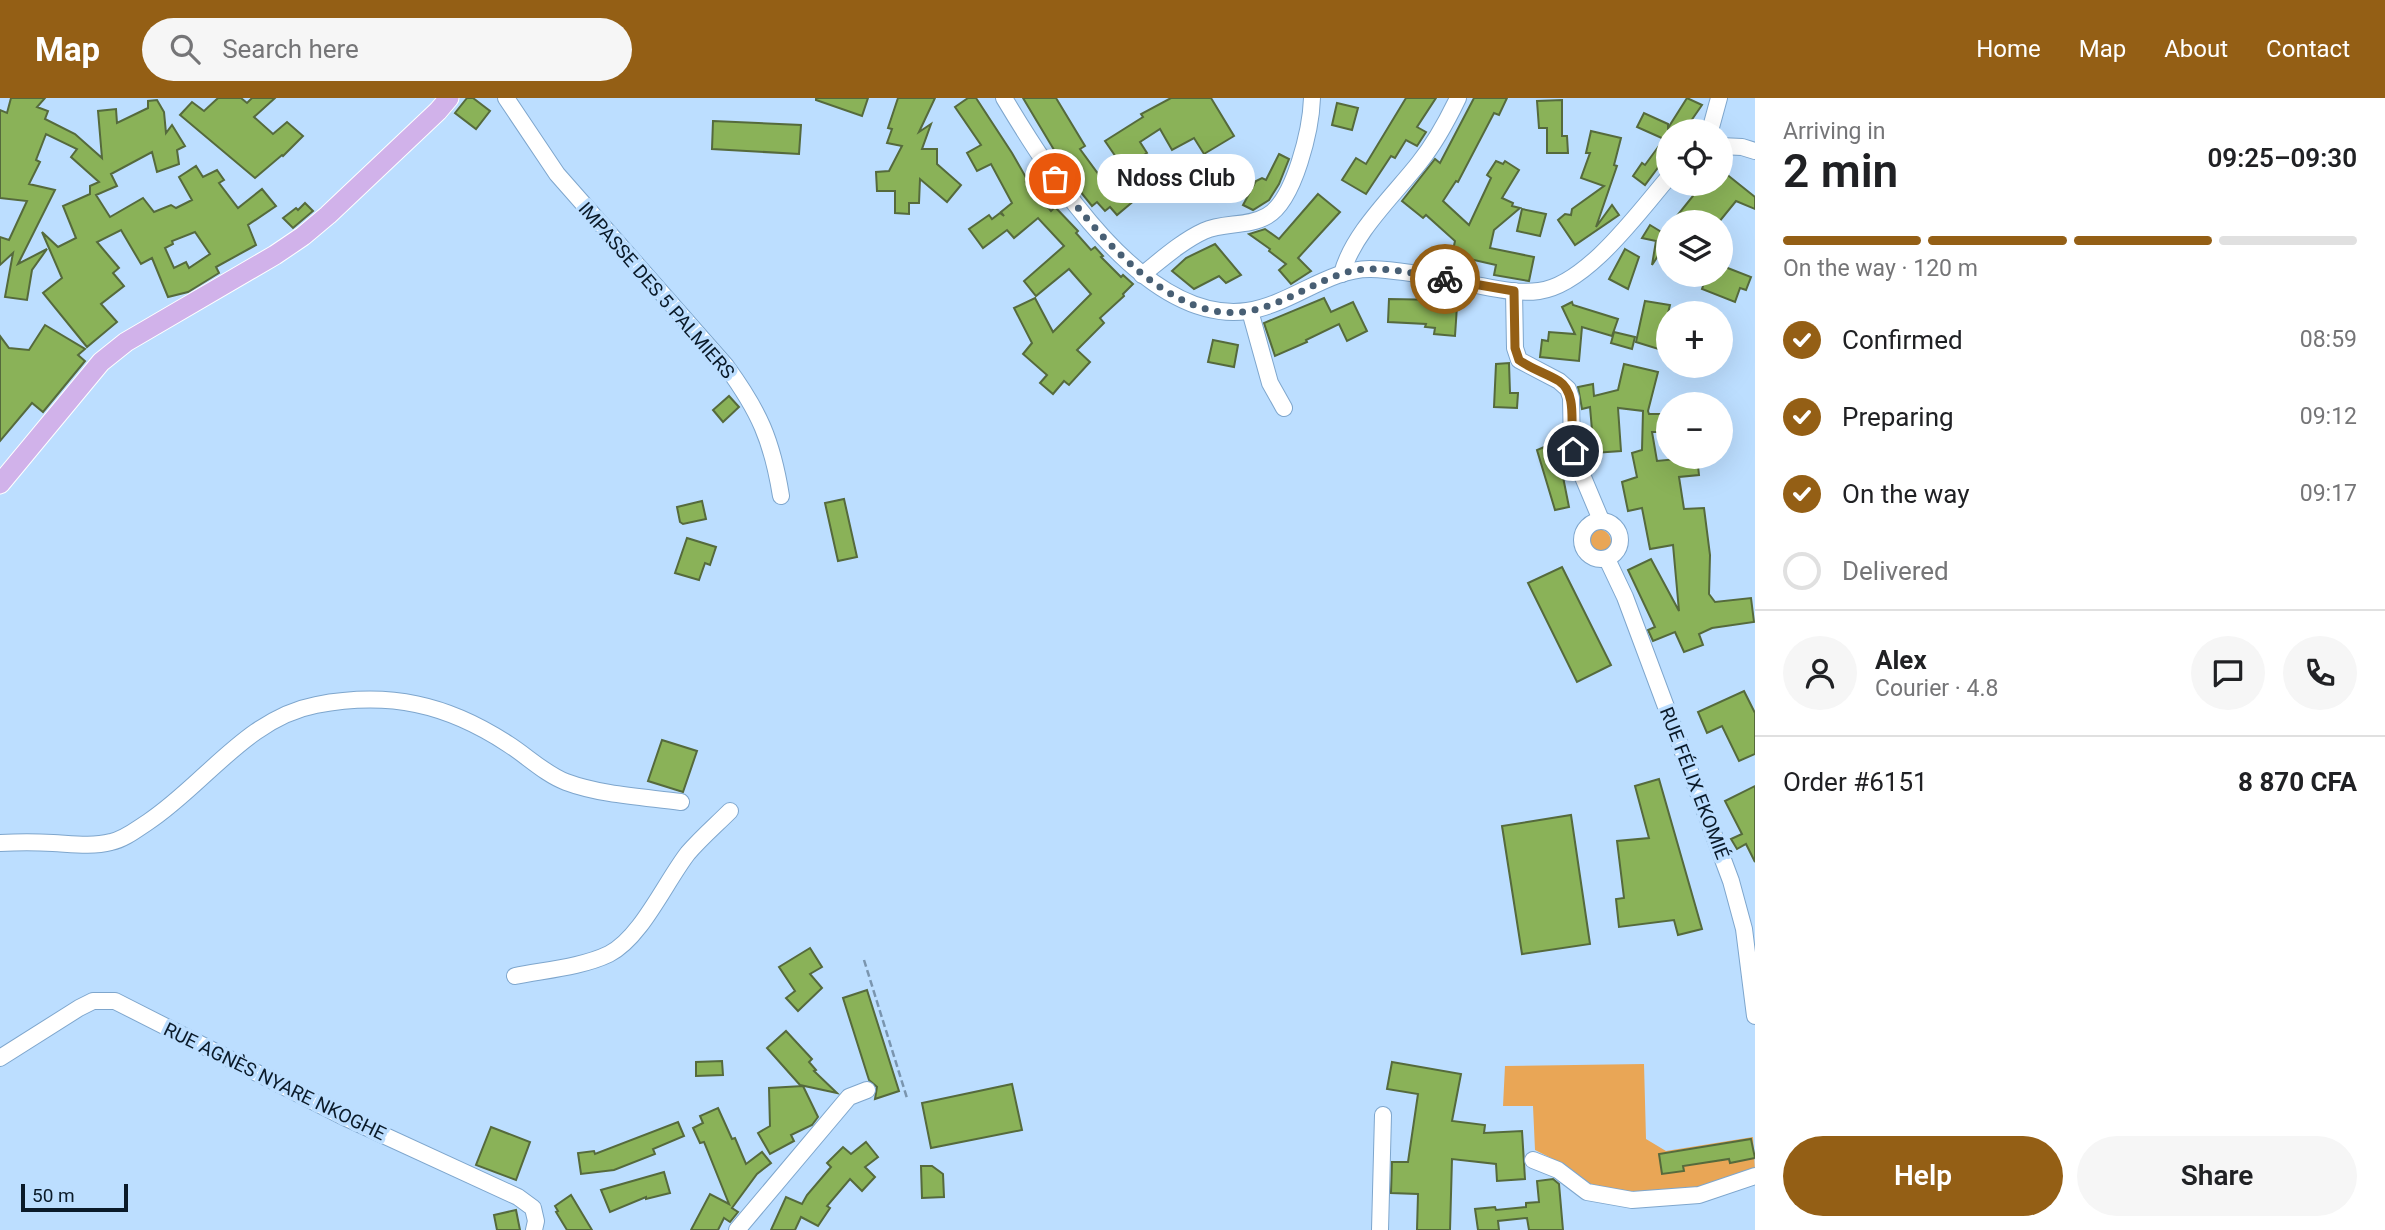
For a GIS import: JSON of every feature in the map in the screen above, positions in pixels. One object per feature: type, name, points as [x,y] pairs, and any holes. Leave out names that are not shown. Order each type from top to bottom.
[{"type":"main road","points":[[0,484],[101,362],[126,342],[303,236],[449,98]]},
{"type":"street","name":"IMPASSE DES 5 PALMIERS","points":[[506,98],[557,174],[726,366],[747,395],[764,427],[772,450],[781,496]]},
{"type":"street","points":[[1004,98],[1060,186],[1142,275],[1194,305],[1225,312],[1250,311],[1357,270],[1383,270],[1514,291],[1540,291],[1555,287],[1595,260],[1656,191]]},
{"type":"street","points":[[1142,275],[1204,231],[1258,219],[1276,208],[1299,166],[1310,121],[1312,98]]},
{"type":"street","points":[[1342,274],[1344,265],[1361,235],[1429,151],[1458,98]]},
{"type":"street","points":[[1713,119],[1719,98]]},
{"type":"street","points":[[1733,147],[1755,151]]},
{"type":"street","points":[[1514,291],[1515,348],[1519,360],[1559,381],[1568,389],[1571,398],[1573,451],[1601,520]]},
{"type":"street","points":[[1250,311],[1270,383],[1284,408]]},
{"type":"street","points":[[1601,520],[1613,524],[1620,534],[1620,546],[1613,556],[1607,559],[1588,555],[1582,543],[1584,530],[1601,520]]},
{"type":"street","name":"RUE FÉLIX EKOMIÉ","points":[[1607,559],[1625,597],[1706,810],[1751,942],[1755,1016]]},
{"type":"street","points":[[0,843],[83,845],[112,842],[157,816],[181,798],[239,743],[282,718],[314,705],[378,699],[415,703],[448,712],[508,744],[564,782],[626,795],[681,802]]},
{"type":"street","points":[[515,976],[597,959],[612,953],[625,943],[689,853],[730,811]]},
{"type":"street","name":"RUE AGNÈS NYARE NKOGHE","points":[[0,1058],[93,1001],[115,1001],[344,1118],[518,1197],[533,1208],[536,1221],[534,1230]]},
{"type":"street","points":[[737,1230],[849,1097],[867,1090]]},
{"type":"street","points":[[1380,1230],[1383,1115]]},
{"type":"street","points":[[1533,1160],[1558,1170],[1587,1192],[1632,1200],[1699,1195],[1755,1176]]},
{"type":"path","points":[[864,960],[907,1098]]},
{"type":"shaded area","points":[[1598,529],[1607,533],[1611,542],[1607,551],[1598,555],[1589,551],[1585,542],[1589,533]]},
{"type":"shaded area","points":[[1644,1064],[1646,1139],[1666,1151],[1753,1137],[1755,1171],[1696,1190],[1645,1195],[1592,1188],[1561,1163],[1535,1150],[1533,1106],[1503,1106],[1505,1066]]},
{"type":"building","points":[[11,98],[45,98],[37,107],[48,111],[45,119],[75,134],[102,158],[98,111],[116,109],[117,123],[148,108],[148,101],[157,100],[164,112],[166,133],[172,125],[185,146],[177,150],[179,164],[157,172],[152,152],[111,174],[117,186],[96,195],[110,217],[143,198],[154,212],[171,205],[176,208],[192,200],[179,177],[196,166],[203,177],[217,170],[224,180],[219,183],[238,208],[262,189],[276,206],[248,225],[256,245],[216,267],[219,273],[188,292],[168,297],[152,258],[141,264],[121,230],[97,242],[119,268],[113,273],[124,286],[101,304],[117,322],[87,347],[43,293],[62,278],[42,232],[58,247],[76,238],[63,206],[90,194],[90,186],[99,182],[71,157],[77,149],[46,134],[36,160],[40,162],[29,184],[55,190],[18,264],[47,249],[32,270],[27,300],[5,297],[13,253],[0,265],[0,237],[9,240],[27,201],[0,198],[0,110],[7,113]],"holes":[[[195,232],[210,254],[189,268],[186,262],[174,268],[165,248],[173,244],[172,241]]]},
{"type":"building","points":[[218,98],[241,98],[247,103],[252,98],[275,98],[254,117],[273,134],[287,122],[303,136],[255,178],[180,115],[192,102],[204,111]]},
{"type":"building","points":[[467,98],[473,98],[490,111],[476,129],[455,113]]},
{"type":"building","points":[[816,98],[868,98],[862,116]]},
{"type":"building","points":[[898,98],[935,98],[919,132],[931,124],[922,149],[937,149],[937,164],[961,185],[947,202],[920,179],[919,203],[909,203],[909,214],[895,213],[895,191],[877,191],[876,172],[889,171],[902,146],[887,143],[892,129],[888,128]]},
{"type":"building","points":[[968,98],[976,98],[1012,153],[1028,181],[1026,182],[1051,211],[1055,207],[1078,231],[1076,233],[1091,250],[1095,247],[1121,277],[1123,275],[1133,284],[1100,318],[1104,323],[1077,350],[1090,362],[1069,385],[1064,381],[1053,394],[1040,383],[1047,375],[1023,354],[1032,343],[1014,308],[1035,298],[1053,332],[1091,294],[1069,269],[1036,296],[1024,281],[1064,246],[1038,218],[1014,238],[1007,230],[983,248],[969,229],[989,215],[992,219],[1000,213],[1004,216],[1001,212],[1012,203],[991,164],[977,171],[967,153],[981,145],[955,107]]},
{"type":"building","points":[[1023,98],[1056,98],[1085,146],[1080,149],[1099,175],[1118,160],[1105,141],[1143,117],[1141,114],[1171,98],[1211,98],[1234,136],[1204,154],[1194,138],[1172,150],[1160,129],[1140,142],[1147,153],[1139,158],[1160,184],[1143,196],[1142,194],[1117,215],[1110,207],[1105,211],[1097,202],[1092,206],[1075,185]]},
{"type":"building","points":[[1406,98],[1436,98],[1417,127],[1426,132],[1417,146],[1406,140],[1395,158],[1391,156],[1366,194],[1342,180],[1356,158],[1366,164]]},
{"type":"building","points":[[1474,98],[1507,98],[1499,115],[1494,113],[1458,182],[1456,181],[1443,201],[1469,225],[1491,178],[1487,175],[1496,161],[1503,164],[1505,161],[1519,170],[1502,198],[1513,203],[1512,206],[1520,208],[1494,230],[1490,248],[1534,257],[1529,281],[1494,275],[1496,265],[1452,255],[1455,241],[1426,215],[1423,218],[1402,201],[1435,159],[1440,163]]},
{"type":"building","points":[[1687,98],[1702,105],[1692,119],[1674,119]]},
{"type":"building","points":[[1562,100],[1562,136],[1567,136],[1568,153],[1547,153],[1547,128],[1539,128],[1537,101]]},
{"type":"building","points":[[1337,103],[1358,108],[1352,130],[1332,125]]},
{"type":"building","points":[[1644,113],[1657,119],[1656,135],[1637,127]]},
{"type":"building","points":[[713,121],[801,125],[799,154],[712,149]]},
{"type":"building","points":[[1591,131],[1621,138],[1614,165],[1617,166],[1596,227],[1612,205],[1619,215],[1575,245],[1558,220],[1565,214],[1571,215],[1572,209],[1604,186],[1581,178],[1590,153],[1586,153]]},
{"type":"building","points":[[1656,150],[1656,170],[1645,185],[1633,176],[1642,163],[1645,165]]},
{"type":"building","points":[[1279,154],[1289,159],[1269,200],[1253,210],[1243,205],[1256,181],[1262,178],[1266,180]]},
{"type":"building","points":[[1733,179],[1755,197],[1755,209],[1736,201],[1729,210],[1682,210],[1693,196],[1733,196]]},
{"type":"building","points":[[1318,194],[1340,212],[1298,258],[1311,271],[1291,284],[1279,270],[1286,264],[1249,234],[1265,229],[1279,239]]},
{"type":"building","points":[[305,203],[313,211],[293,228],[283,218]]},
{"type":"building","points":[[1522,209],[1546,214],[1540,236],[1517,231]]},
{"type":"building","points":[[1650,225],[1656,229],[1656,241],[1642,238]]},
{"type":"building","points":[[1656,241],[1656,259],[1652,265]]},
{"type":"building","points":[[1215,244],[1241,275],[1226,283],[1219,276],[1194,289],[1172,271],[1186,258]]},
{"type":"building","points":[[1625,249],[1639,257],[1628,289],[1609,279]]},
{"type":"building","points":[[1733,270],[1751,277],[1746,290],[1740,288],[1735,302],[1702,289],[1733,287]]},
{"type":"building","points":[[1324,298],[1331,312],[1353,302],[1367,331],[1347,341],[1339,324],[1275,356],[1264,323]]},
{"type":"building","points":[[1389,299],[1441,300],[1440,305],[1457,306],[1455,336],[1434,334],[1435,328],[1425,327],[1426,324],[1388,322]]},
{"type":"building","points":[[1645,301],[1656,303],[1656,348],[1636,342]]},
{"type":"building","points":[[1572,302],[1573,305],[1618,319],[1612,336],[1582,327],[1579,361],[1540,357],[1542,340],[1548,341],[1549,332],[1575,334],[1562,307]]},
{"type":"building","points":[[45,325],[85,349],[78,355],[85,361],[43,412],[32,403],[0,441],[0,336],[9,348],[29,350]]},
{"type":"building","points":[[1614,332],[1635,337],[1632,349],[1611,343]]},
{"type":"building","points":[[1213,340],[1238,345],[1234,367],[1208,362]]},
{"type":"building","points":[[1509,363],[1510,393],[1518,393],[1517,408],[1494,407],[1496,364]]},
{"type":"building","points":[[1624,364],[1656,372],[1648,411],[1649,414],[1656,414],[1656,432],[1652,432],[1656,469],[1698,469],[1699,475],[1679,477],[1684,509],[1704,508],[1710,555],[1709,594],[1715,602],[1751,598],[1754,622],[1712,628],[1699,634],[1703,645],[1684,652],[1675,632],[1653,641],[1648,630],[1655,627],[1628,570],[1651,559],[1679,611],[1673,545],[1650,549],[1642,508],[1628,511],[1622,482],[1637,477],[1632,453],[1642,450],[1643,411],[1618,408],[1621,451],[1594,453],[1590,407],[1582,409],[1578,387],[1593,384],[1594,396],[1618,390]]},
{"type":"building","points":[[729,396],[739,407],[723,422],[713,410]]},
{"type":"building","points":[[1556,442],[1569,507],[1555,510],[1537,450]]},
{"type":"building","points":[[844,499],[857,557],[838,561],[825,503]]},
{"type":"building","points":[[702,501],[706,519],[683,524],[680,522],[677,507]]},
{"type":"building","points":[[687,538],[716,547],[710,565],[705,563],[699,580],[675,573]]},
{"type":"building","points":[[1562,567],[1611,665],[1577,682],[1528,583]]},
{"type":"building","points":[[1744,691],[1755,713],[1755,754],[1739,761],[1722,726],[1707,733],[1698,712]]},
{"type":"building","points":[[662,740],[697,751],[683,792],[648,781]]},
{"type":"building","points":[[1659,779],[1702,929],[1678,935],[1674,920],[1619,927],[1616,899],[1624,898],[1617,841],[1649,838],[1635,786]]},
{"type":"building","points":[[1755,786],[1755,862],[1746,844],[1737,849],[1731,839],[1742,834],[1725,801]]},
{"type":"building","points":[[1571,815],[1590,944],[1522,954],[1502,826]]},
{"type":"building","points":[[810,948],[822,967],[810,974],[822,988],[798,1011],[786,998],[795,991],[779,967]]},
{"type":"building","points":[[867,990],[899,1091],[875,1099],[877,1087],[869,1080],[843,998]]},
{"type":"building","points":[[786,1031],[812,1059],[809,1062],[816,1070],[814,1071],[837,1093],[800,1085],[767,1048]]},
{"type":"building","points":[[722,1061],[723,1075],[696,1076],[696,1062]]},
{"type":"building","points":[[1392,1062],[1461,1074],[1452,1121],[1485,1125],[1484,1133],[1522,1131],[1525,1179],[1497,1181],[1496,1164],[1452,1159],[1450,1230],[1417,1230],[1418,1194],[1391,1193],[1392,1162],[1408,1162],[1418,1094],[1387,1089]]},
{"type":"building","points":[[1012,1084],[1022,1130],[931,1148],[922,1103]]},
{"type":"building","points":[[803,1086],[818,1117],[812,1125],[791,1135],[794,1141],[770,1154],[758,1133],[770,1126],[769,1088]]},
{"type":"building","points":[[718,1108],[746,1164],[762,1152],[771,1163],[757,1174],[732,1208],[738,1212],[730,1222],[724,1218],[718,1230],[691,1230],[710,1194],[729,1204],[704,1142],[700,1143],[693,1128],[703,1123],[700,1116]]},
{"type":"building","points":[[678,1122],[684,1136],[653,1149],[655,1154],[614,1170],[581,1174],[578,1153],[594,1151],[595,1154]]},
{"type":"building","points":[[491,1127],[530,1142],[516,1180],[476,1165]]},
{"type":"building","points":[[1751,1139],[1755,1158],[1730,1163],[1729,1159],[1683,1166],[1684,1171],[1662,1174],[1659,1154]]},
{"type":"building","points":[[866,1142],[878,1157],[865,1167],[875,1177],[862,1191],[850,1179],[827,1206],[830,1208],[818,1226],[801,1217],[795,1230],[771,1230],[786,1197],[802,1204],[831,1167],[827,1163],[843,1147],[851,1154]]},
{"type":"building","points":[[921,1166],[932,1166],[943,1174],[944,1197],[922,1198]]},
{"type":"building","points":[[664,1172],[670,1193],[646,1197],[610,1212],[601,1190]]},
{"type":"building","points":[[1553,1179],[1559,1184],[1563,1230],[1529,1230],[1527,1218],[1498,1221],[1499,1230],[1478,1230],[1475,1209],[1526,1207],[1526,1203],[1539,1202],[1537,1181]]},
{"type":"building","points":[[571,1195],[592,1230],[567,1230],[556,1212],[558,1211],[555,1206]]},
{"type":"building","points":[[516,1210],[520,1230],[497,1230],[494,1215]]},
{"type":"way so far","points":[[1055,179],[1142,275],[1205,309],[1234,313],[1250,311],[1269,306],[1357,270],[1383,270],[1445,279]]},
{"type":"place","name":"Ndoss Club","points":[[1055,179]]},
{"type":"route","points":[[1445,279],[1514,291],[1515,348],[1519,360],[1559,381],[1568,389],[1571,398],[1573,451]]}]
